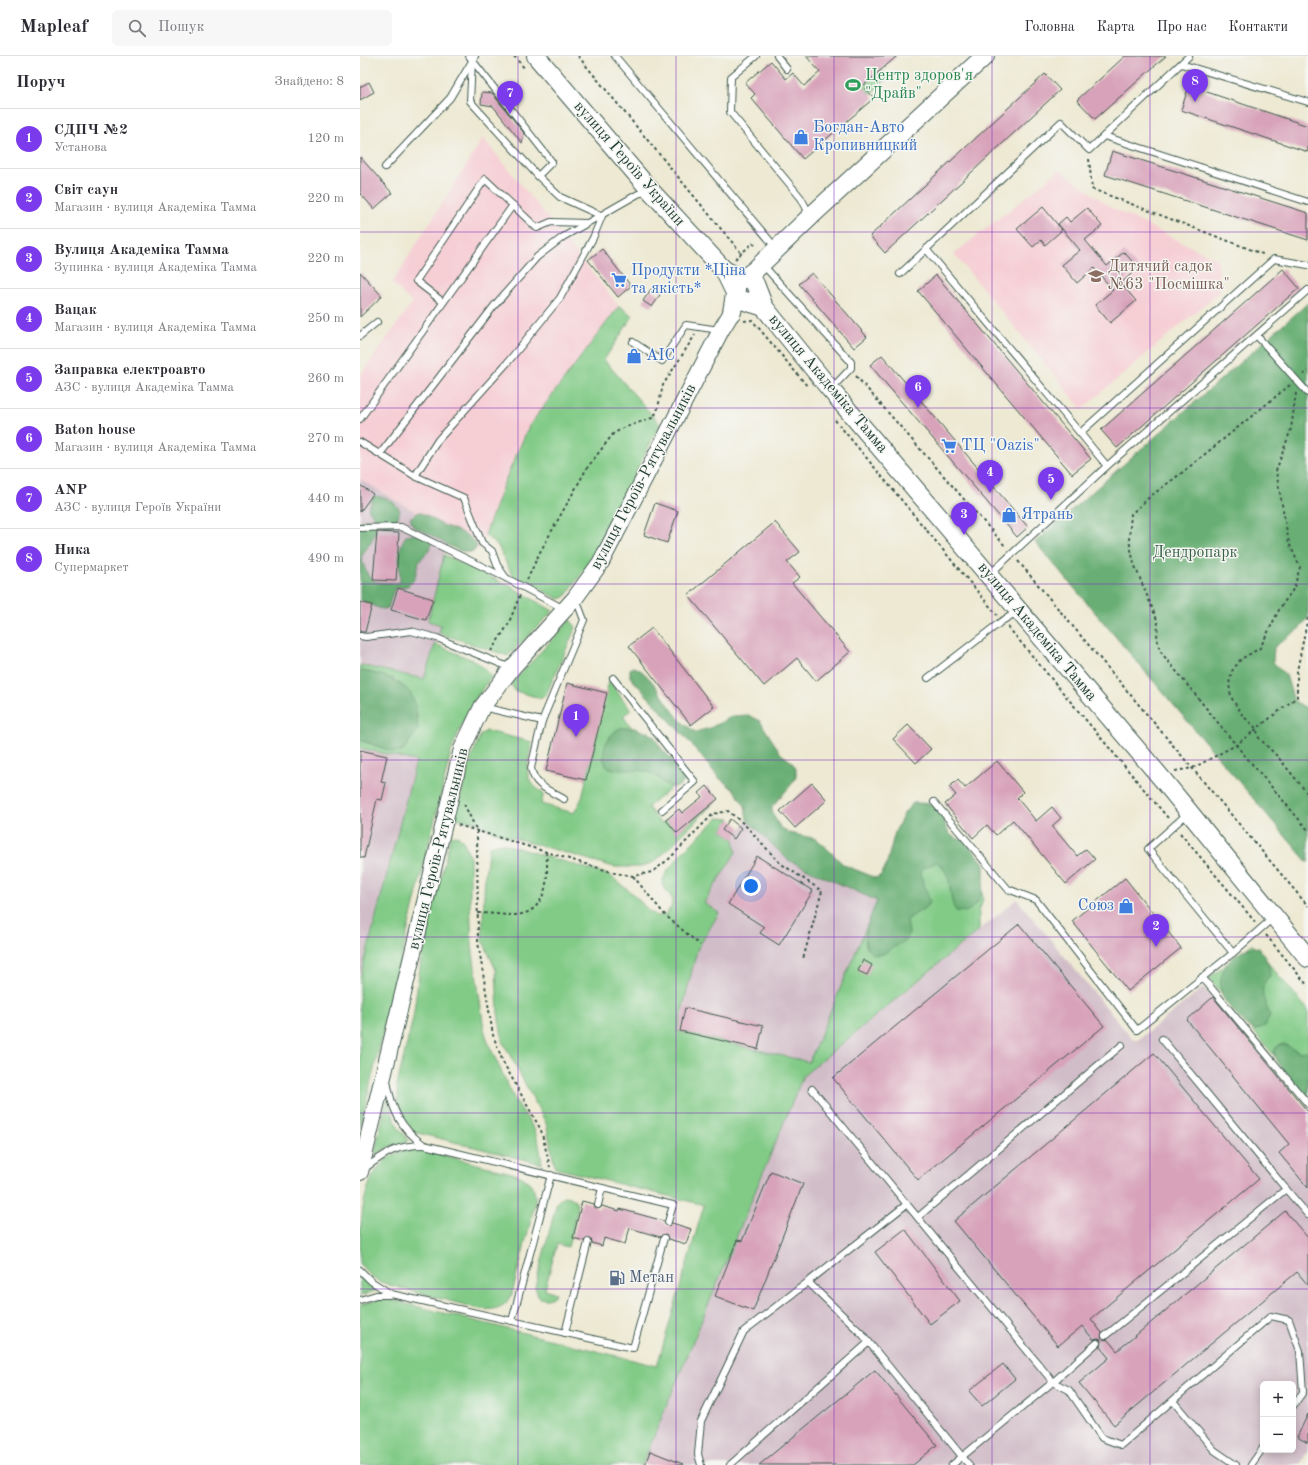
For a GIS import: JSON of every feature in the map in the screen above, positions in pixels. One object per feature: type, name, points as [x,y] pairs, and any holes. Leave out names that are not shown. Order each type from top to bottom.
[{"type":"main road","name":"вулиця Героїв України","points":[[536,56],[650,190],[724,270],[746,290]]},
{"type":"main road","name":"вулиця Героїв-Рятувальників","points":[[746,290],[777,249],[979,59]]},
{"type":"main road","name":"вулиця Академіка Тамма","points":[[746,290],[764,307],[830,389],[1163,780],[1188,813],[1308,958]]},
{"type":"street","name":"вулиця Героїв-Рятувальників","points":[[360,1172],[462,749],[482,707],[512,668],[570,604],[601,562],[721,330],[746,290]]},
{"type":"lane","points":[[615,56],[777,249]]},
{"type":"lane","points":[[756,56],[731,77],[730,112],[801,198],[811,216]]},
{"type":"lane","points":[[777,56],[787,68]]},
{"type":"lane","points":[[900,274],[1061,122],[1089,150],[1189,56]]},
{"type":"lane","points":[[472,57],[470,101],[538,176],[560,197],[602,216]]},
{"type":"lane","points":[[385,167],[450,98],[472,57]]},
{"type":"lane","points":[[472,57],[552,162],[538,176]]},
{"type":"lane","points":[[1181,64],[1308,102]]},
{"type":"lane","points":[[1104,136],[1308,202]]},
{"type":"lane","points":[[443,302],[416,281],[485,179],[537,228],[551,222],[588,223]]},
{"type":"lane","points":[[380,454],[494,306],[537,257],[563,237],[638,194],[650,190]]},
{"type":"lane","points":[[360,419],[513,205]]},
{"type":"lane","points":[[416,476],[438,440],[503,368],[560,298],[593,238],[602,216]]},
{"type":"lane","points":[[926,250],[1107,466]]},
{"type":"lane","points":[[1080,433],[1274,259],[1308,265]]},
{"type":"lane","points":[[746,290],[851,362],[851,368],[830,389]]},
{"type":"lane","points":[[988,575],[1107,466],[1308,290]]},
{"type":"lane","points":[[360,336],[377,322]]},
{"type":"lane","points":[[633,342],[662,361],[686,325],[721,330]]},
{"type":"lane","points":[[1257,336],[1308,393]]},
{"type":"lane","points":[[360,442],[416,476],[464,498],[482,543],[492,551],[497,565],[506,578]]},
{"type":"lane","points":[[360,528],[401,527],[523,587],[570,604],[584,620],[542,721],[531,768],[535,781],[564,799]]},
{"type":"lane","points":[[928,678],[1002,621],[1018,611]]},
{"type":"lane","points":[[360,636],[366,638],[411,631],[437,638],[512,668]]},
{"type":"lane","points":[[613,678],[695,782],[662,810]]},
{"type":"lane","points":[[482,707],[542,721]]},
{"type":"lane","points":[[934,802],[1008,889],[1036,900],[1137,1030],[1233,953],[1275,917]]},
{"type":"lane","points":[[1188,813],[1148,849],[1233,953]]},
{"type":"lane","points":[[1202,977],[1308,1104]]},
{"type":"lane","points":[[1162,1039],[1308,1216]]},
{"type":"lane","points":[[918,1217],[1122,1045]]},
{"type":"lane","points":[[385,1065],[389,1091],[401,1123],[407,1132],[424,1145]]},
{"type":"lane","points":[[812,1089],[1053,1382],[1069,1390],[1102,1438],[1121,1445],[1271,1316],[1289,1320],[1300,1352],[1303,1392],[1296,1402]]},
{"type":"lane","points":[[360,1172],[384,1154],[392,1150],[410,1145],[424,1145],[673,1205],[668,1222]]},
{"type":"lane","points":[[512,1321],[551,1175]]},
{"type":"lane","points":[[598,1205],[602,1188]]},
{"type":"lane","points":[[1105,1336],[1286,1189]]},
{"type":"lane","points":[[701,1465],[698,1454],[701,1421],[744,1331],[907,1204]]},
{"type":"lane","points":[[360,1300],[376,1295],[391,1294],[633,1348],[664,1238]]},
{"type":"lane","points":[[564,1333],[588,1242]]},
{"type":"lane","points":[[360,1270],[377,1286],[391,1294]]},
{"type":"lane","points":[[808,1282],[869,1342],[969,1465]]},
{"type":"lane","points":[[730,1465],[869,1342]]},
{"type":"lane","points":[[952,1465],[1053,1382],[1096,1343]]},
{"type":"lane","points":[[1173,1401],[1214,1450],[1236,1465]]},
{"type":"lane","points":[[1251,1465],[1260,1452]]},
{"type":"path","points":[[578,56],[741,253]]},
{"type":"path","points":[[1089,150],[1092,189],[1274,259]]},
{"type":"path","points":[[738,256],[753,243]]},
{"type":"path","points":[[746,290],[743,321],[752,320],[808,388]]},
{"type":"path","points":[[486,658],[508,625],[523,587],[540,552],[587,468],[613,434],[623,428],[652,418],[657,412],[663,385],[700,327]]},
{"type":"path","points":[[1308,371],[1183,472],[1152,495],[1131,514],[1129,540],[1134,564],[1158,622],[1160,651],[1236,745],[1308,830]]},
{"type":"path","points":[[847,373],[859,377],[1012,553],[1308,906]]},
{"type":"path","points":[[1297,380],[1292,429],[1276,471],[1289,542],[1300,567],[1294,588],[1280,608],[1260,648],[1241,659],[1232,671],[1229,684],[1231,697],[1243,716],[1256,728],[1259,738],[1278,757],[1308,794]]},
{"type":"path","points":[[834,418],[1308,986]]},
{"type":"path","points":[[1163,780],[1173,772],[1193,768],[1236,745],[1297,697],[1297,671],[1308,617]]},
{"type":"path","points":[[463,802],[477,831],[478,942],[493,1035],[503,1062],[541,1130],[551,1175]]},
{"type":"path","points":[[444,821],[615,873],[633,876],[652,872],[669,859],[713,814],[728,811],[744,824],[780,863],[822,892],[803,960]]},
{"type":"path","points":[[478,913],[514,915],[526,913],[536,908],[544,896],[547,879],[546,852]]},
{"type":"path","points":[[633,876],[665,915],[700,945]]},
{"type":"shaded area","points":[[483,138],[619,306],[529,426],[503,485],[480,550],[360,479],[360,376],[412,303],[392,283]]},
{"type":"shaded area","name":"Дитячий садок №63 \"Посмішка\"","points":[[1060,170],[1112,208],[1218,260],[1219,292],[1082,409],[954,254]]},
{"type":"shaded area","points":[[360,479],[450,532],[428,621],[442,625],[424,679],[360,665]]},
{"type":"shaded area","points":[[360,748],[416,761],[360,979]]},
{"type":"shaded area","points":[[747,820],[788,860],[877,901],[809,1062],[677,1032],[697,950],[719,913],[704,903],[736,852],[734,839]]},
{"type":"shaded area","points":[[1017,899],[1133,1040],[1138,1040],[1204,987],[1308,1112],[1308,1450],[1300,1465],[642,1465],[803,1076]]},
{"type":"green space","points":[[881,70],[888,78],[870,94],[863,86]]},
{"type":"green space","name":"Дендропарк","points":[[1308,303],[1308,618],[1300,628],[1274,647],[1273,662],[1286,675],[1294,701],[1308,709],[1308,863],[1035,542]]},
{"type":"green space","points":[[619,306],[633,316],[604,360],[660,424],[593,557],[565,597],[559,599],[512,575],[498,546],[485,535],[503,485],[529,426]]},
{"type":"green space","points":[[374,496],[386,498],[395,504],[400,510],[397,521],[387,525],[378,522],[368,509]]},
{"type":"green space","points":[[419,512],[466,535],[477,546],[475,550],[464,552],[457,550],[415,527],[410,518]]},
{"type":"green space","points":[[369,519],[374,521],[374,536],[361,558],[370,578],[376,582],[397,583],[400,581],[400,552],[406,536],[423,533],[430,537],[432,544],[419,562],[415,578],[412,583],[407,586],[394,589],[388,608],[385,609],[378,608],[360,600],[360,522]]},
{"type":"green space","points":[[444,555],[512,587],[553,611],[508,656],[439,633],[441,625],[428,621]]},
{"type":"green space","points":[[570,620],[576,627],[546,695],[540,698],[515,691],[511,684]]},
{"type":"green space","points":[[435,644],[477,662],[492,676],[468,712],[451,752],[360,1127],[360,979],[416,761],[360,748],[360,740],[394,752],[394,679],[360,671],[360,665],[424,679]]},
{"type":"green space","points":[[633,667],[639,669],[652,681],[680,720],[695,732],[710,728],[733,716],[748,715],[760,721],[781,754],[792,762],[796,769],[796,777],[791,785],[772,807],[772,813],[780,827],[789,833],[817,839],[844,865],[876,878],[881,875],[886,866],[895,832],[905,812],[913,803],[930,804],[938,809],[942,814],[950,835],[964,840],[984,863],[982,891],[976,904],[965,912],[956,911],[951,898],[949,880],[943,868],[937,862],[922,869],[921,875],[930,902],[922,910],[907,920],[909,934],[906,940],[883,954],[877,955],[871,953],[865,942],[865,935],[869,920],[877,901],[788,860],[747,820],[745,806],[734,790],[718,777],[692,745],[630,677],[630,669]]},
{"type":"green space","points":[[360,671],[382,675],[396,681],[408,690],[412,696],[416,709],[418,730],[402,752],[394,752],[360,740]]},
{"type":"green space","points":[[609,681],[631,710],[623,716],[639,737],[648,731],[684,777],[648,807],[661,824],[666,820],[677,833],[718,799],[660,857],[654,862],[640,867],[614,867],[493,832],[478,821],[467,821],[455,818],[472,756],[481,734],[487,731],[532,742],[528,764],[529,777],[536,788],[544,793],[541,804],[574,813],[582,798]]},
{"type":"green space","points":[[621,728],[635,728],[654,736],[660,747],[682,770],[685,779],[681,784],[677,787],[673,787],[664,784],[653,774],[647,772],[617,770],[607,767],[603,756],[605,745],[612,735]]},
{"type":"green space","points":[[915,812],[981,881],[983,898],[979,912],[979,930],[803,1076],[642,1465],[360,1465],[360,1305],[381,1299],[391,1300],[657,1366],[704,1205],[555,1168],[546,1123],[503,1042],[498,1013],[496,970],[482,939],[485,874],[489,846],[501,843],[609,875],[633,894],[650,912],[658,916],[665,915],[672,906],[672,898],[662,885],[669,869],[685,850],[718,818],[730,819],[722,830],[734,839],[736,852],[704,903],[719,913],[697,950],[677,1031],[809,1062]]},
{"type":"green space","points":[[451,835],[459,837],[464,842],[470,858],[472,946],[484,1029],[489,1045],[514,1098],[534,1129],[539,1144],[542,1164],[414,1132],[401,1115],[398,1105],[397,1085],[413,1018],[421,960]]},
{"type":"green space","points":[[1252,944],[1308,1010],[1308,1096],[1209,978]]},
{"type":"green space","points":[[1253,947],[1259,948],[1264,955],[1270,972],[1270,976],[1263,985],[1263,995],[1270,1016],[1265,1026],[1255,1030],[1248,1027],[1232,1010],[1223,998],[1220,987],[1223,971],[1227,964],[1238,953]]},
{"type":"green space","points":[[1284,1044],[1299,1052],[1308,1051],[1308,1096],[1287,1075],[1278,1063],[1274,1051],[1278,1045]]},
{"type":"green space","points":[[387,1100],[398,1127],[409,1141],[387,1148],[374,1155]]},
{"type":"green space","points":[[409,1149],[428,1151],[515,1174],[525,1179],[534,1189],[535,1204],[512,1294],[503,1305],[495,1309],[480,1309],[393,1286],[374,1278],[366,1272],[360,1263],[363,1211],[366,1194],[372,1178],[381,1165],[393,1155]]},
{"type":"green space","points":[[564,1196],[575,1200],[578,1208],[568,1247],[557,1244],[545,1289],[556,1293],[550,1298],[540,1298],[535,1287],[557,1202]]},
{"type":"green space","points":[[360,1276],[377,1290],[360,1296]]},
{"type":"building","points":[[806,56],[897,56],[863,86],[874,98],[803,159],[751,98],[755,94],[745,83],[771,61],[786,79],[793,73],[804,86],[820,72]]},
{"type":"building","points":[[1125,56],[1166,56],[1095,119],[1077,100]]},
{"type":"building","points":[[1045,74],[1060,90],[885,253],[870,236]]},
{"type":"building","points":[[369,82],[374,92],[360,100],[360,87]]},
{"type":"building","points":[[1189,86],[1308,126],[1308,152],[1181,110]]},
{"type":"building","points":[[482,92],[492,93],[524,133],[522,143],[493,106],[481,104]]},
{"type":"building","points":[[1112,151],[1308,213],[1308,240],[1105,175]]},
{"type":"building","points":[[360,157],[392,193],[374,209],[360,193]]},
{"type":"building","points":[[1043,207],[1062,230],[1045,245],[1041,240],[1033,247],[1017,229]]},
{"type":"building","points":[[1087,208],[1102,226],[1085,240],[1107,266],[1124,252],[1138,268],[1121,283],[1136,301],[1110,323],[1095,305],[1113,290],[1094,268],[1077,283],[1062,265],[1080,250],[1058,224],[1066,217],[1070,222]]},
{"type":"building","points":[[602,249],[631,286],[618,297],[588,260]]},
{"type":"building","points":[[1283,269],[1299,288],[1117,448],[1101,430]]},
{"type":"building","points":[[360,272],[382,296],[360,317]]},
{"type":"building","points":[[812,273],[867,337],[854,348],[799,284]]},
{"type":"building","points":[[936,275],[1091,459],[1072,474],[918,291]]},
{"type":"building","points":[[651,289],[660,295],[652,307],[643,301]]},
{"type":"building","name":"ТЦ \"Oazis\"","points":[[882,355],[1028,527],[1017,537],[870,365]]},
{"type":"building","points":[[360,485],[373,494],[360,512]]},
{"type":"building","points":[[655,503],[678,511],[667,543],[644,535]]},
{"type":"building","points":[[775,522],[800,552],[787,562],[800,577],[792,583],[850,652],[816,681],[797,658],[764,686],[688,595]]},
{"type":"building","points":[[377,532],[399,533],[396,581],[373,580]]},
{"type":"building","points":[[398,588],[433,599],[426,620],[391,610]]},
{"type":"building","points":[[360,602],[372,605],[365,632],[360,632]]},
{"type":"building","points":[[652,628],[714,707],[691,725],[629,646]]},
{"type":"building","points":[[567,683],[607,693],[586,780],[546,771]]},
{"type":"building","points":[[908,725],[931,749],[916,763],[893,739]]},
{"type":"building","points":[[360,750],[387,756],[381,782],[386,783],[382,800],[377,799],[364,858],[360,857]]},
{"type":"building","points":[[997,761],[1023,792],[1017,798],[1036,821],[1052,807],[1061,818],[1052,826],[1077,856],[1086,849],[1095,859],[1066,884],[1013,820],[996,835],[987,825],[973,838],[945,804],[956,795],[949,787],[958,780],[965,788]]},
{"type":"building","points":[[812,783],[827,800],[795,828],[780,811]]},
{"type":"building","points":[[707,786],[718,799],[677,833],[666,820],[679,809],[682,813],[702,797],[699,793]]},
{"type":"building","points":[[730,819],[741,828],[734,839],[722,830]]},
{"type":"building","points":[[757,856],[813,891],[779,945],[760,933],[764,927],[728,904]]},
{"type":"building","points":[[1125,878],[1181,948],[1128,991],[1072,921]]},
{"type":"building","points":[[1019,924],[1104,1026],[918,1180],[833,1078]]},
{"type":"building","points":[[863,960],[872,965],[867,975],[858,971]]},
{"type":"building","points":[[1213,997],[1308,1112],[1308,1188],[1279,1153],[1289,1144],[1187,1020]]},
{"type":"building","points":[[685,1008],[763,1026],[758,1049],[680,1031]]},
{"type":"building","points":[[1154,1053],[1259,1179],[1091,1319],[1102,1333],[1101,1338],[1108,1340],[1117,1351],[1285,1211],[1308,1238],[1308,1285],[1297,1272],[1114,1425],[1079,1383],[1109,1358],[1100,1347],[1101,1340],[1094,1340],[1082,1326],[1058,1346],[954,1221]]},
{"type":"building","points":[[771,1171],[803,1184],[753,1311],[715,1296],[737,1240],[742,1241]]},
{"type":"building","points":[[582,1201],[594,1204],[597,1209],[602,1206],[619,1211],[620,1209],[664,1221],[667,1226],[672,1223],[691,1229],[686,1244],[668,1239],[666,1234],[660,1237],[630,1228],[625,1244],[604,1238],[602,1246],[592,1243],[589,1238],[586,1238],[584,1241],[573,1238]]},
{"type":"building","points":[[905,1229],[960,1301],[930,1324],[875,1252]]},
{"type":"building","points":[[1003,1364],[1015,1379],[982,1406],[969,1391]]},
{"type":"building","points":[[875,1370],[937,1445],[913,1465],[759,1465]]},
{"type":"building","points":[[1308,1414],[1308,1443],[1297,1437]]},
{"type":"building","points":[[650,1451],[683,1464],[683,1465],[645,1465]]},
{"type":"place","name":"Центр здоров'я \"Драйв\"","points":[[853,85]]},
{"type":"place","name":"Ника","points":[[1195,102]]},
{"type":"place","name":"ANP","points":[[510,114]]},
{"type":"place","name":"Богдан-Авто Кропивницкий","points":[[801,137]]},
{"type":"place","name":"Дитячий садок №63 \"Посмішка\"","points":[[1096,276]]},
{"type":"place","name":"Продукти *Ціна та якість*","points":[[619,280]]},
{"type":"place","name":"АІС","points":[[634,356]]},
{"type":"place","name":"Baton house","points":[[918,408]]},
{"type":"place","name":"ТЦ \"Oazis\"","points":[[949,446]]},
{"type":"place","name":"Вацак","points":[[990,493]]},
{"type":"place","name":"Заправка електроавто","points":[[1051,500]]},
{"type":"place","name":"Ятрань","points":[[1009,515]]},
{"type":"place","name":"Вулиця Академіка Тамма","points":[[964,535]]},
{"type":"place","name":"СДПЧ №2","points":[[576,737]]},
{"type":"place","name":"Союз","points":[[1126,906]]},
{"type":"place","name":"Світ саун","points":[[1156,947]]},
{"type":"place","name":"Метан","points":[[617,1278]]}]
